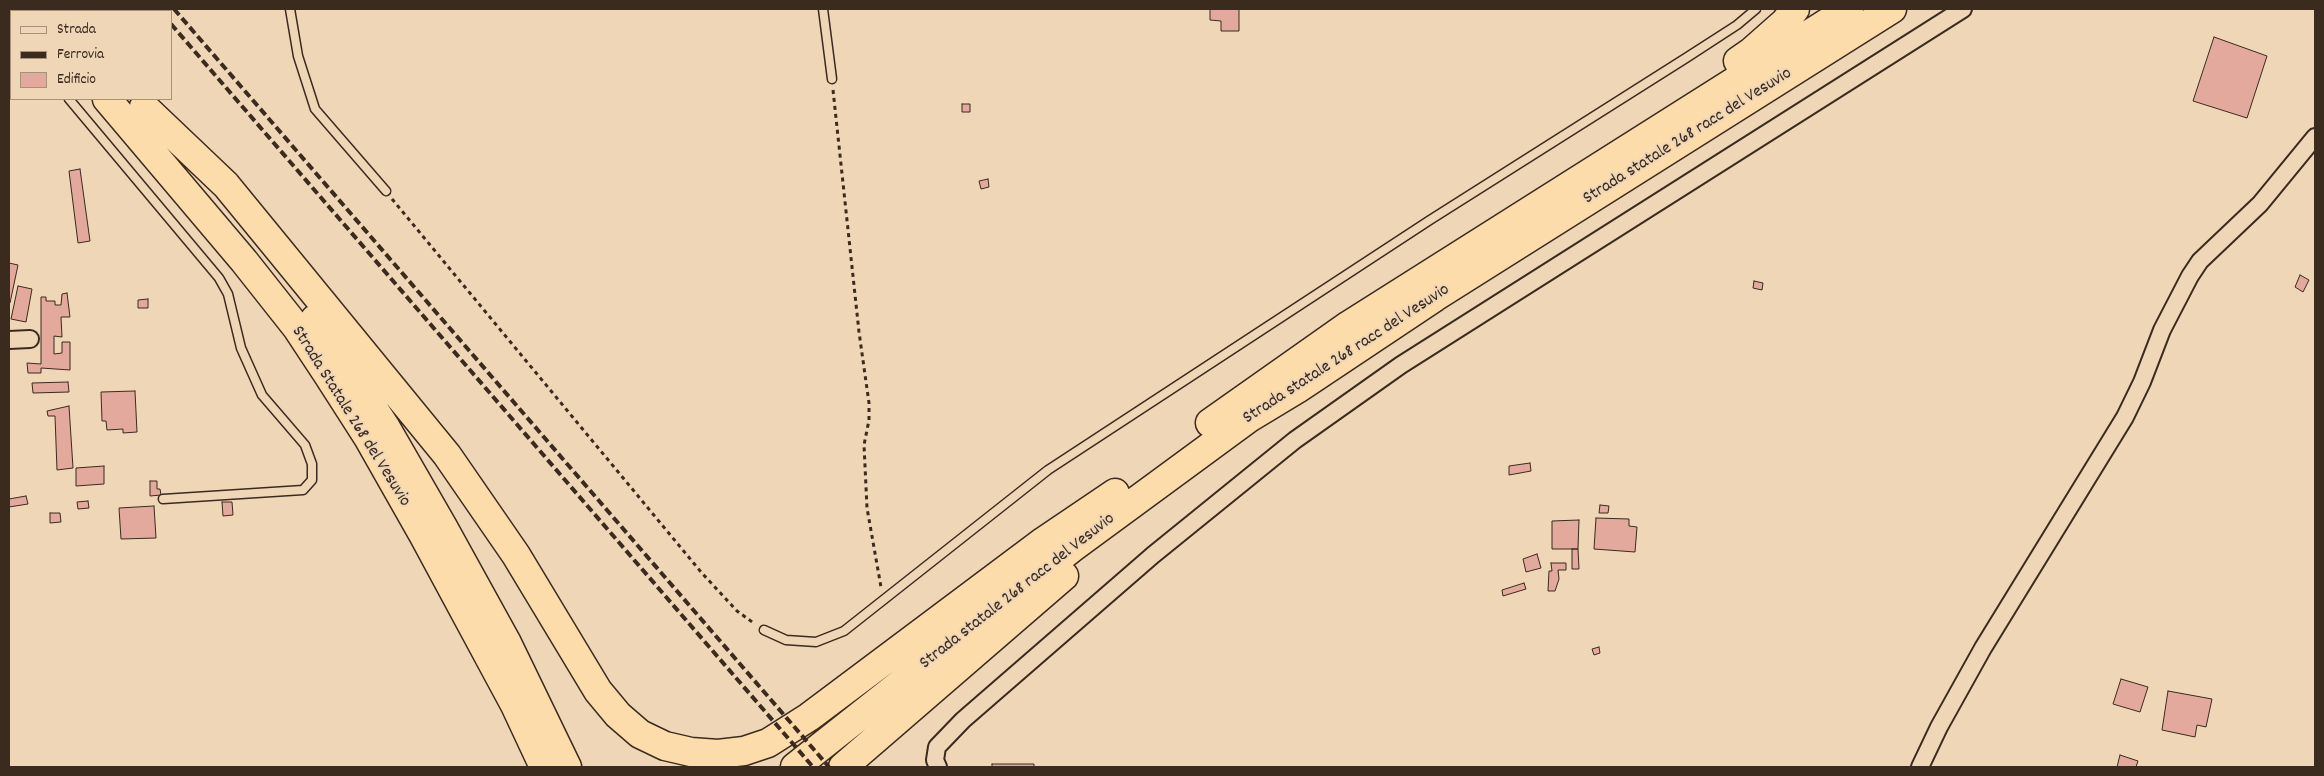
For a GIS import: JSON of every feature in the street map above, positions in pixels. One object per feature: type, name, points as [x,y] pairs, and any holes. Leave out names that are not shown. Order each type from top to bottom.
[{"type":"highway","points":[[1583,176],[1638,131],[1751,52],[1785,22],[1795,9]]},
{"type":"highway","name":"Strada statale 268 racc del Vesuvio","points":[[795,767],[828,739],[892,678],[1115,493],[1252,392],[1349,325],[1849,9]]},
{"type":"highway","name":"Strada statale 268 racc del Vesuvio","points":[[828,739],[899,686],[1072,548],[1249,418],[1297,389],[1435,297],[1892,9]]},
{"type":"highway","name":"Strada Statale 268 del Vesuvio","points":[[108,100],[244,261],[296,328],[328,374],[369,439],[438,561],[511,696],[544,767]]},
{"type":"highway","points":[[140,103],[226,186],[447,455],[496,524],[598,691],[618,715],[640,734],[665,746],[691,752],[718,754],[744,751],[768,743],[809,717],[1044,541],[1115,493]]},
{"type":"highway","name":"Strada Statale 268 del Vesuvio","points":[[140,103],[260,247],[313,316],[346,364],[386,428],[507,643],[567,767]]},
{"type":"highway","points":[[843,767],[1124,525],[1297,389]]},
{"type":"street","points":[[938,767],[935,760],[937,747],[963,720],[1153,555],[1294,440],[1401,365],[1963,9]]},
{"type":"street","points":[[1920,767],[1939,727],[1983,648],[2125,417],[2142,382],[2162,330],[2190,276],[2200,261],[2260,204],[2315,136]]},
{"type":"street","points":[[9,340],[30,339]]},
{"type":"lane","points":[[290,9],[298,56],[315,109],[386,191]]},
{"type":"lane","points":[[822,9],[832,79]]},
{"type":"lane","points":[[764,630],[786,640],[816,642],[844,630],[1048,470],[1389,246],[1737,25],[1756,9]]},
{"type":"lane","points":[[70,100],[219,278],[228,294],[241,348],[262,394],[305,445],[312,464],[312,480],[303,490],[163,499]]},
{"type":"path","points":[[832,79],[859,332],[869,403],[869,420],[864,445],[867,508],[878,579],[884,600]]},
{"type":"path","points":[[386,191],[701,572],[737,611],[764,630]]},
{"type":"building","points":[[1210,9],[1239,9],[1239,31],[1221,31],[1221,21],[1210,20]]},
{"type":"building","points":[[2214,37],[2267,56],[2247,118],[2193,101]]},
{"type":"building","points":[[962,104],[970,104],[970,112],[962,112]]},
{"type":"building","points":[[80,169],[90,241],[78,243],[69,171]]},
{"type":"building","points":[[988,179],[989,187],[981,189],[979,181]]},
{"type":"building","points":[[9,263],[18,265],[10,303],[9,303]]},
{"type":"building","points":[[2300,275],[2309,280],[2303,292],[2295,287]]},
{"type":"building","points":[[1754,281],[1763,283],[1762,290],[1753,288]]},
{"type":"building","points":[[18,286],[32,289],[26,322],[11,319]]},
{"type":"building","points":[[67,293],[70,317],[61,317],[62,337],[54,336],[54,354],[62,353],[62,342],[70,342],[70,370],[41,368],[41,373],[28,373],[27,363],[41,364],[41,297],[46,297],[46,301],[55,301],[55,305],[61,305],[62,294]]},
{"type":"building","points":[[148,299],[148,308],[138,308],[138,300]]},
{"type":"building","points":[[68,382],[69,392],[33,393],[32,383]]},
{"type":"building","points":[[135,391],[137,432],[123,433],[123,429],[107,430],[106,421],[102,421],[101,392]]},
{"type":"building","points":[[69,406],[73,468],[57,470],[55,416],[48,416],[47,411]]},
{"type":"building","points":[[1530,463],[1531,471],[1509,475],[1509,466]]},
{"type":"building","points":[[104,466],[104,484],[76,486],[76,468]]},
{"type":"building","points":[[150,481],[157,481],[157,489],[160,489],[161,495],[150,496]]},
{"type":"building","points":[[26,496],[28,504],[9,507],[9,499]]},
{"type":"building","points":[[88,501],[89,508],[78,509],[77,502]]},
{"type":"building","points":[[222,502],[232,502],[233,515],[223,516]]},
{"type":"building","points":[[1600,505],[1609,506],[1608,513],[1599,513]]},
{"type":"building","points":[[154,506],[156,538],[121,539],[119,508]]},
{"type":"building","points":[[50,513],[60,513],[61,522],[50,523]]},
{"type":"building","points":[[1596,518],[1629,519],[1629,526],[1637,527],[1635,552],[1594,549]]},
{"type":"building","points":[[1579,520],[1578,549],[1552,549],[1552,521]]},
{"type":"building","points":[[1572,549],[1578,549],[1579,569],[1572,569]]},
{"type":"building","points":[[1537,554],[1541,568],[1526,572],[1523,559]]},
{"type":"building","points":[[1551,563],[1566,563],[1566,570],[1558,570],[1559,579],[1555,591],[1548,591],[1549,571],[1552,571]]},
{"type":"building","points":[[1524,583],[1526,589],[1503,596],[1502,590]]},
{"type":"building","points":[[1599,647],[1600,653],[1594,655],[1592,649]]},
{"type":"building","points":[[2121,679],[2148,687],[2140,712],[2113,704]]},
{"type":"building","points":[[2168,691],[2212,699],[2206,727],[2197,725],[2195,737],[2162,730]]},
{"type":"building","points":[[2120,755],[2138,761],[2136,767],[2117,767]]},
{"type":"building","points":[[992,764],[1034,764],[1034,767],[992,767]]},
{"type":"railway","points":[[174,9],[829,767]]},
{"type":"railway","points":[[172,25],[813,767]]}]
